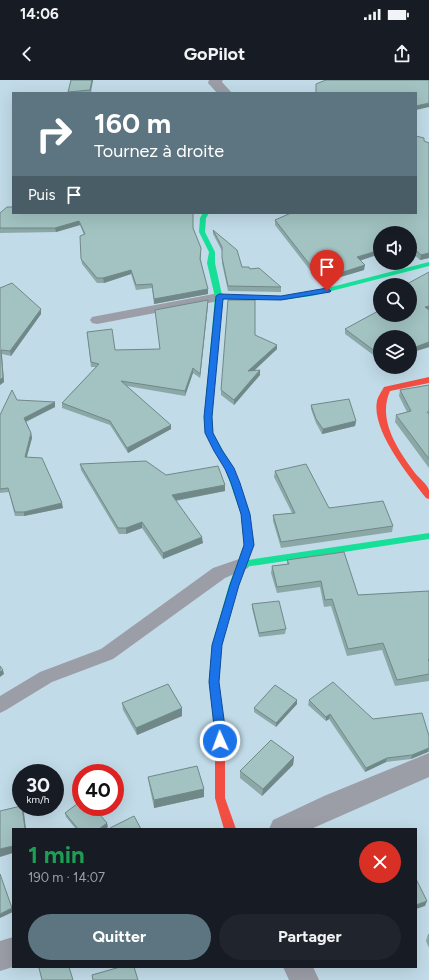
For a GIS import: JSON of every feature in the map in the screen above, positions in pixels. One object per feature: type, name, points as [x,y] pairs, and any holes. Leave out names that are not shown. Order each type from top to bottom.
[{"type":"street","points":[[216,80],[215,83],[225,92]]},
{"type":"street","points":[[205,214],[203,218],[202,232],[212,252],[211,264],[219,296],[208,417],[209,433],[229,468],[245,514],[249,545],[234,585],[217,645],[214,682],[220,727],[220,798],[230,828]]},
{"type":"street","points":[[219,296],[281,298],[312,294],[429,264]]},
{"type":"street","points":[[429,380],[387,389],[381,398],[381,419],[408,470],[429,496]]},
{"type":"street","points":[[242,564],[429,536]]},
{"type":"street","points":[[285,828],[334,805],[429,765]]},
{"type":"street","points":[[0,956],[12,952]]},
{"type":"street","points":[[298,968],[304,980]]},
{"type":"lane","points":[[97,320],[219,296]]},
{"type":"lane","points":[[0,705],[46,677],[107,654],[219,573],[242,564]]},
{"type":"building","points":[[71,80],[92,80],[90,90],[68,92]]},
{"type":"building","points":[[326,80],[429,80],[429,103],[417,106],[417,92],[316,92],[316,84]]},
{"type":"building","points":[[417,136],[424,138],[424,141],[429,143],[429,253],[421,255],[417,251],[417,226],[373,226],[373,252],[357,257],[365,265],[321,279],[275,220],[289,214],[417,214]]},
{"type":"building","points":[[7,207],[12,207],[12,214],[193,214],[193,228],[201,248],[200,259],[208,289],[154,299],[152,284],[136,285],[131,270],[103,278],[97,278],[81,259],[80,236],[85,234],[79,221],[55,228],[0,228],[0,213]]},
{"type":"building","points":[[213,230],[237,250],[242,267],[249,267],[250,269],[259,268],[281,287],[228,286],[222,258],[222,247]]},
{"type":"building","points":[[429,272],[429,306],[425,307],[429,310],[429,342],[417,346],[417,330],[373,330],[373,350],[345,329],[373,314],[373,322],[417,322],[417,278]]},
{"type":"building","points":[[12,283],[41,309],[10,351],[1,350],[3,377],[0,380],[0,288]]},
{"type":"building","points":[[208,300],[200,374],[193,368],[185,391],[121,381],[171,425],[127,448],[110,421],[62,403],[99,364],[91,362],[87,332],[112,329],[115,350],[160,349],[155,310]]},
{"type":"building","points":[[228,300],[255,300],[255,335],[277,345],[248,371],[260,370],[234,400],[221,390]]},
{"type":"building","points":[[429,385],[429,412],[427,412],[429,414],[429,459],[396,415],[411,411],[400,390]]},
{"type":"building","points":[[12,390],[17,400],[55,402],[24,418],[31,433],[25,457],[42,458],[62,503],[24,512],[15,512],[8,488],[0,489],[0,415]]},
{"type":"building","points":[[349,399],[356,421],[323,429],[316,419],[311,405]]},
{"type":"building","points":[[146,461],[166,475],[218,466],[225,485],[172,495],[202,537],[163,553],[142,522],[126,528],[118,528],[80,464]]},
{"type":"building","points":[[306,464],[329,508],[383,501],[393,526],[281,542],[273,515],[295,513],[275,471]]},
{"type":"building","points":[[344,552],[358,595],[429,591],[429,674],[397,680],[383,643],[348,649],[332,599],[325,600],[321,581],[277,587],[272,566],[289,564],[287,560]]},
{"type":"building","points":[[279,601],[286,629],[259,633],[252,604]]},
{"type":"building","points":[[333,682],[373,719],[422,713],[429,736],[429,748],[412,755],[387,758],[366,768],[330,714],[326,717],[309,700]]},
{"type":"building","points":[[168,684],[182,708],[136,728],[122,703]]},
{"type":"building","points":[[275,685],[297,700],[276,723],[254,708]]},
{"type":"building","points":[[271,740],[294,757],[263,789],[240,771]]},
{"type":"building","points":[[197,766],[204,789],[154,800],[148,777]]},
{"type":"building","points":[[12,808],[12,816],[23,816],[25,828],[12,828],[12,846],[0,849],[0,811]]},
{"type":"building","points":[[72,808],[72,816],[101,816],[107,823],[100,828],[77,828],[65,813]]},
{"type":"building","points":[[134,816],[140,828],[110,828]]},
{"type":"building","points":[[0,874],[12,908],[0,914]]},
{"type":"building","points":[[417,881],[427,901],[417,905]]},
{"type":"building","points":[[39,968],[69,968],[73,980],[42,980]]},
{"type":"building","points":[[116,968],[134,968],[138,980],[93,980],[92,975]]},
{"type":"traffic: fast","points":[[205,214],[203,218],[202,232],[212,252],[211,263],[219,297],[208,417],[209,433],[229,468],[245,514],[249,545],[234,585],[217,645],[214,682],[220,735]]},
{"type":"traffic: fast","points":[[219,297],[281,298],[312,294],[429,264]]},
{"type":"traffic: fast","points":[[242,564],[429,536]]},
{"type":"traffic: jam","points":[[429,380],[387,389],[381,401],[381,415],[385,430],[402,460],[429,496]]},
{"type":"traffic: jam","points":[[220,735],[220,798],[230,828]]},
{"type":"route","points":[[220,741],[220,727],[214,682],[217,645],[234,585],[249,545],[245,514],[235,483],[229,468],[209,433],[208,417],[219,296],[281,298],[327,291]]}]
